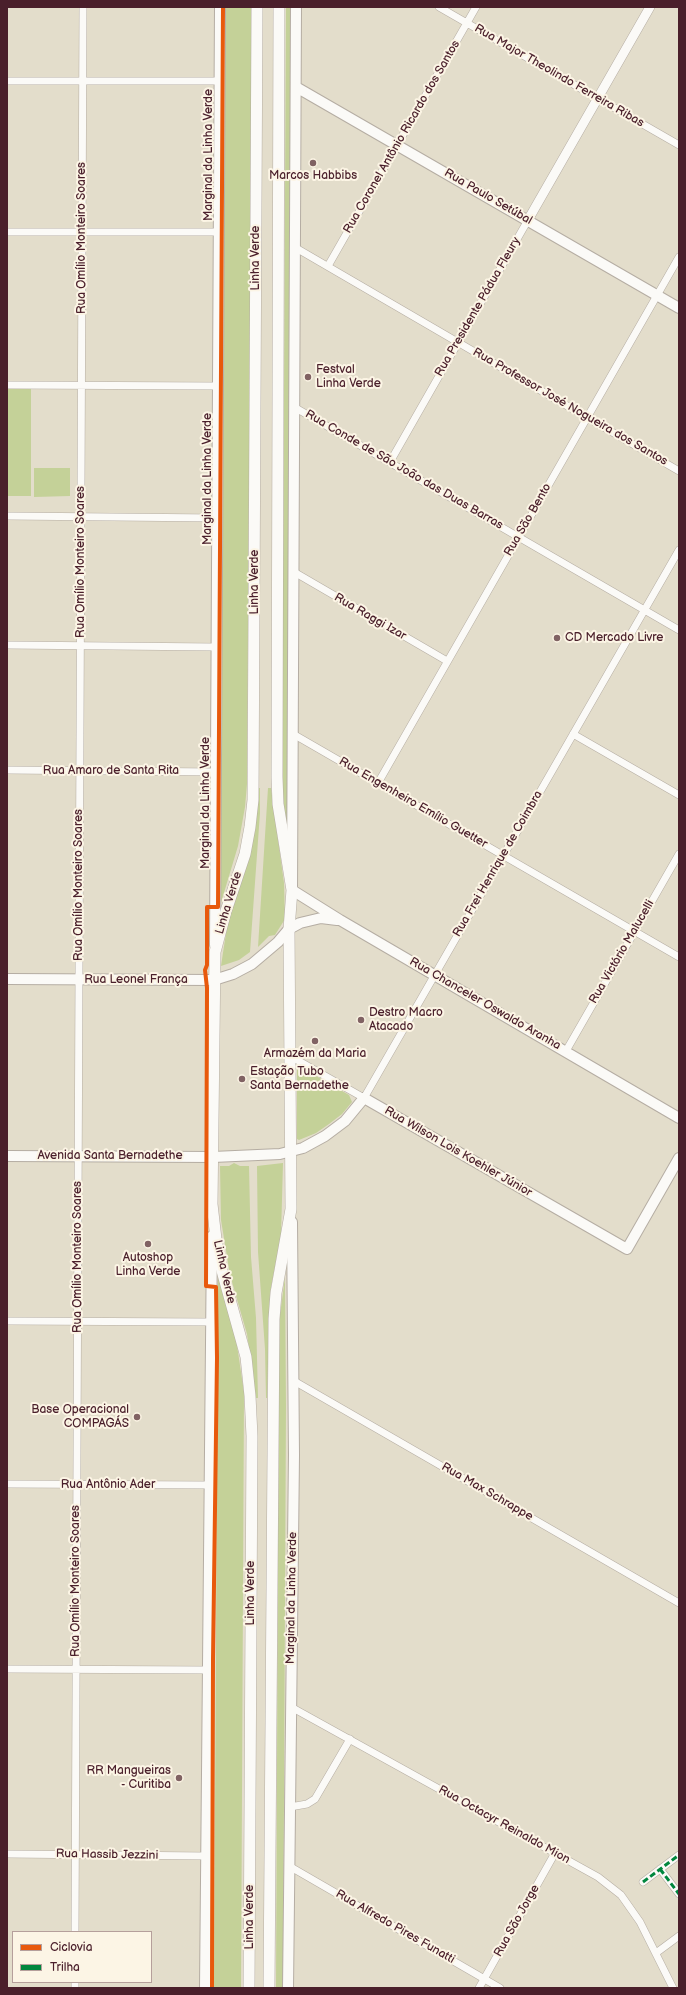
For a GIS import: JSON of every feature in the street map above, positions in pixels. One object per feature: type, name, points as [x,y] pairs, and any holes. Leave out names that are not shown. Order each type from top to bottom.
[{"type":"highway","name":"Linha Verde","points":[[249,1988],[252,1452],[250,1396],[246,1357],[221,1267],[212,1204],[215,952],[226,911],[245,854],[253,800],[257,7]]},
{"type":"highway","name":"Linha Verde","points":[[269,1988],[274,1319],[276,1293],[291,1209],[289,929],[292,890],[278,804],[277,777],[279,7]]},
{"type":"main road","name":"Marginal da Linha Verde","points":[[215,952],[220,7]]},
{"type":"main road","points":[[292,890],[296,7]]},
{"type":"main road","name":"Rua Paulo Setúbal","points":[[296,87],[679,308]]},
{"type":"main road","name":"Rua Chanceler Oswaldo Aranha","points":[[292,890],[340,920],[435,974],[679,1118]]},
{"type":"main road","name":"Rua Leonel França","points":[[7,979],[214,980],[233,974],[252,964],[278,942],[289,929],[310,919],[321,918],[340,920]]},
{"type":"main road","name":"Rua Frei Henrique de Coimbra","points":[[291,1152],[314,1142],[336,1128],[352,1114],[364,1098]]},
{"type":"main road","name":"Rua Wilson Lois Koehler Júnior","points":[[364,1098],[627,1248],[679,1158]]},
{"type":"main road","name":"Avenida Santa Bernadethe","points":[[7,1156],[213,1157],[262,1156],[291,1152]]},
{"type":"main road","points":[[205,1988],[212,1204]]},
{"type":"main road","name":"Marginal da Linha Verde","points":[[288,1988],[294,1381],[291,1209]]},
{"type":"street","name":"Rua Omílio Monteiro Soares","points":[[75,1931],[83,7]]},
{"type":"street","name":"Rua Major Theolindo Ferreira Ribas","points":[[439,7],[679,145]]},
{"type":"street","name":"Rua Coronel Antônio Ricardo dos Santos","points":[[328,266],[476,7]]},
{"type":"street","name":"Rua Presidente Pádua Fleury","points":[[390,462],[650,7]]},
{"type":"street","points":[[7,81],[220,81]]},
{"type":"street","points":[[7,232],[219,232]]},
{"type":"street","name":"Rua Professor José Nogueira dos Santos","points":[[296,248],[679,471]]},
{"type":"street","name":"Rua São Bento","points":[[378,783],[679,257]]},
{"type":"street","points":[[7,385],[218,386]]},
{"type":"street","name":"Rua Conde de São João das Duas Barras","points":[[294,407],[679,630]]},
{"type":"street","points":[[7,516],[217,518]]},
{"type":"street","name":"Rua Frei Henrique de Coimbra","points":[[364,1098],[679,550]]},
{"type":"street","name":"Rua Raggi Izar","points":[[294,572],[448,661]]},
{"type":"street","points":[[7,645],[216,646]]},
{"type":"street","name":"Rua Engenheiro Emílio Guetter","points":[[293,734],[679,957]]},
{"type":"street","points":[[573,734],[679,795]]},
{"type":"street","name":"Rua Amaro de Santa Rita","points":[[7,770],[216,772]]},
{"type":"street","name":"Rua Victório Malucelli","points":[[566,1051],[679,854]]},
{"type":"street","name":"Rua Wilson Lois Koehler Júnior","points":[[290,1056],[364,1098]]},
{"type":"street","points":[[7,1321],[211,1322]]},
{"type":"street","name":"Rua Max Schrappe","points":[[294,1381],[679,1603]]},
{"type":"street","name":"Rua Antônio Ader","points":[[7,1484],[210,1485]]},
{"type":"street","points":[[7,1669],[208,1670]]},
{"type":"street","name":"Rua Octacyr Reinaldo Mion","points":[[291,1707],[598,1876],[621,1895],[640,1922],[674,1988]]},
{"type":"street","points":[[290,1807],[307,1804],[315,1799],[350,1739]]},
{"type":"street","name":"Rua São Jorge","points":[[479,1988],[555,1853]]},
{"type":"street","name":"Rua Hassib Jezzini","points":[[7,1854],[207,1856]]},
{"type":"street","points":[[643,1882],[679,1855]]},
{"type":"street","name":"Rua Alfredo Pires Funatti","points":[[290,1866],[500,1988]]},
{"type":"street","points":[[660,1869],[679,1894]]},
{"type":"street","points":[[656,1954],[679,1936]]},
{"type":"green space","points":[[222,7],[252,7],[247,784],[245,807],[238,846],[220,906],[221,771]]},
{"type":"green space","points":[[286,7],[293,7],[289,837],[283,803],[282,780]]},
{"type":"green space","points":[[7,389],[31,389],[31,496],[7,496]]},
{"type":"green space","points":[[34,468],[70,468],[70,496],[34,497]]},
{"type":"green space","points":[[258,788],[260,788],[260,813],[250,952],[239,960],[221,966],[226,933]]},
{"type":"green space","points":[[268,788],[271,788],[284,883],[285,919],[275,935],[269,936],[258,947]]},
{"type":"green space","points":[[299,1068],[304,1069],[349,1095],[352,1102],[342,1114],[329,1124],[316,1133],[299,1140],[297,1139],[297,1070]]},
{"type":"green space","points":[[234,1163],[240,1166],[249,1166],[251,1257],[256,1318],[258,1398],[256,1398],[247,1334],[230,1275],[221,1220],[220,1166],[229,1166]]},
{"type":"green space","points":[[283,1163],[281,1235],[270,1293],[266,1398],[265,1349],[258,1252],[257,1166]]},
{"type":"green space","points":[[218,1276],[235,1332],[244,1392],[241,1988],[214,1988]]},
{"type":"green space","points":[[285,1277],[286,1406],[283,1988],[276,1988],[279,1322]]},
{"type":"marked path","points":[[643,1882],[679,1855]]},
{"type":"marked path","points":[[660,1869],[679,1894]]},
{"type":"cycle path","points":[[212,1988],[213,1659],[217,1358],[216,1287],[206,1286],[207,988],[205,970],[207,965],[207,907],[218,907],[223,7]]},
{"type":"place","name":"Marcos Habbibs","points":[[313,163]]},
{"type":"place","name":"Festval Linha Verde","points":[[308,377]]},
{"type":"place","name":"CD Mercado Livre","points":[[557,638]]},
{"type":"place","name":"Destro Macro Atacado","points":[[361,1020]]},
{"type":"place","name":"Armazém da Maria","points":[[315,1041]]},
{"type":"place","name":"Estação Tubo Santa Bernadethe","points":[[242,1079]]},
{"type":"place","name":"Autoshop Linha Verde","points":[[148,1244]]},
{"type":"place","name":"Base Operacional COMPAGÁS","points":[[137,1417]]},
{"type":"place","name":"RR Mangueiras - Curitiba","points":[[179,1778]]}]
